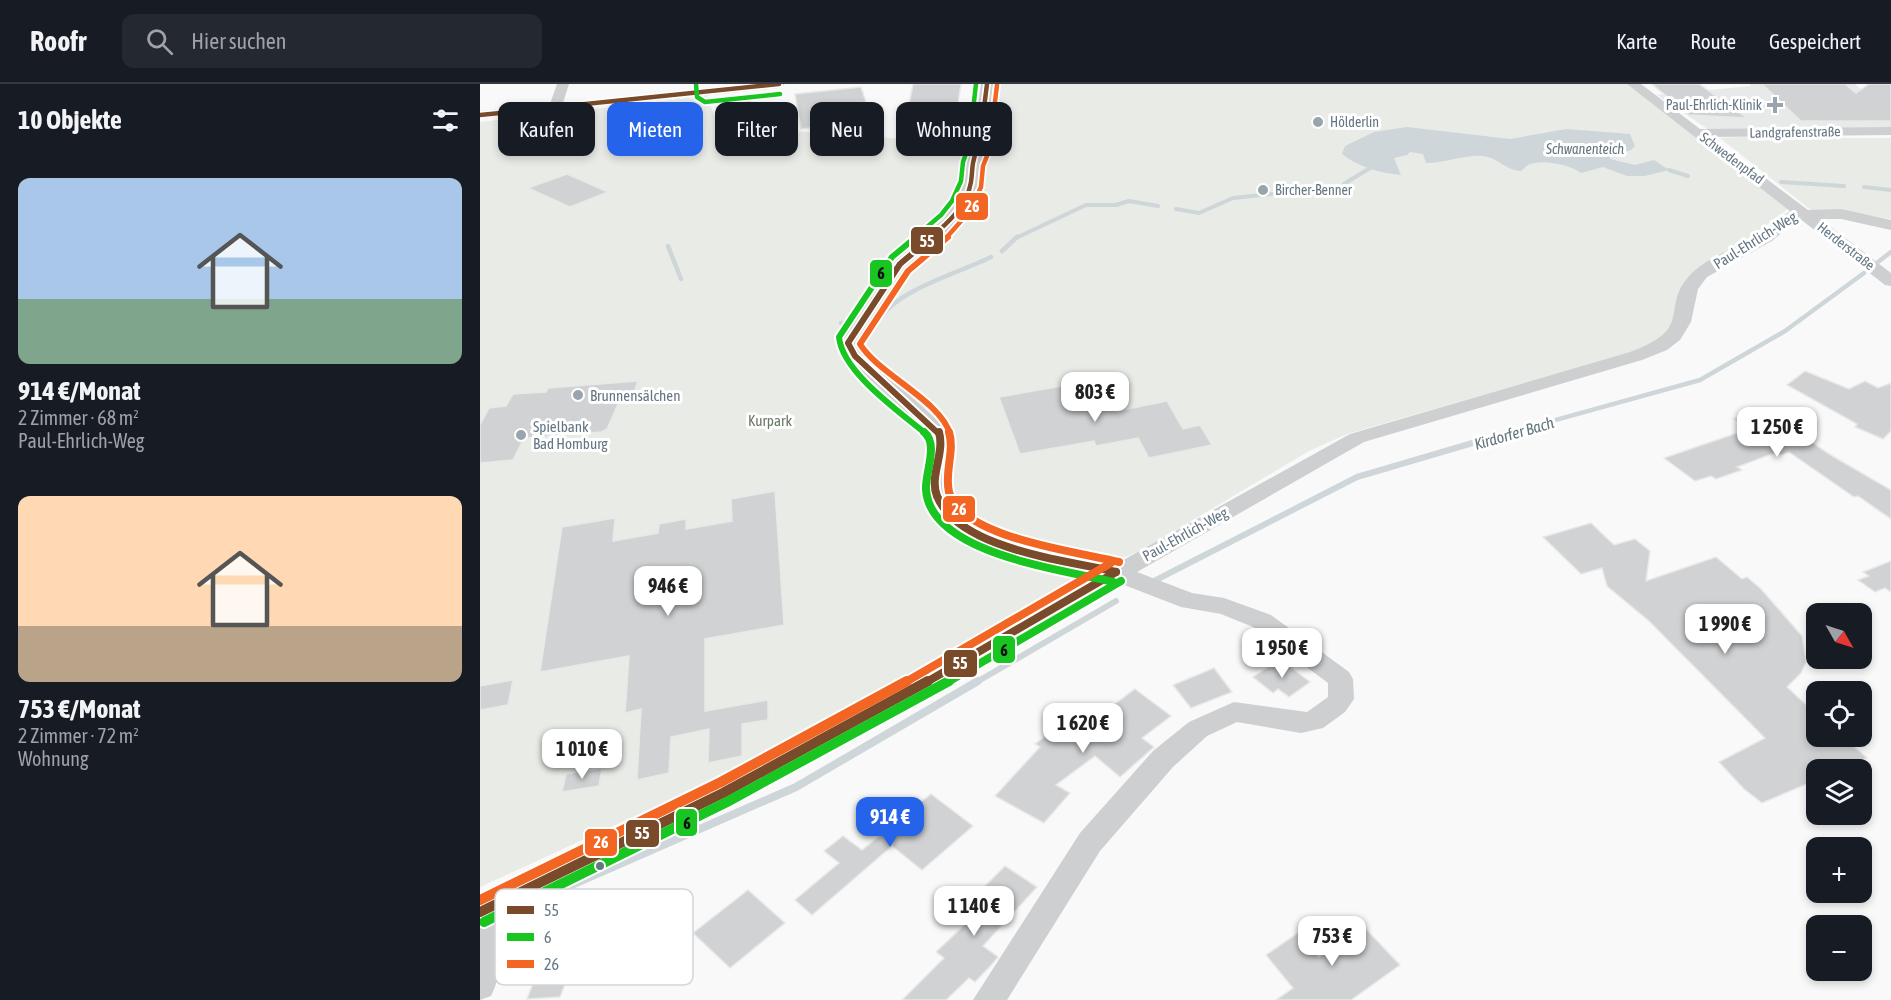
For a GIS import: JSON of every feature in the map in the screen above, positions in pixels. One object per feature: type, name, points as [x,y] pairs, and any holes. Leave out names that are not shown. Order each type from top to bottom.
[{"type":"street","points":[[557,102],[563,84]]},
{"type":"street","points":[[595,103],[706,88],[779,84]]},
{"type":"street","points":[[987,84],[979,148],[973,164],[971,184],[961,206],[949,222],[900,264],[848,343],[855,356],[938,430],[942,446],[935,478],[936,495],[944,511],[973,532],[1000,544],[1116,573],[1189,601],[1236,610],[1262,621],[1340,679],[1341,699],[1327,714],[1314,721],[1300,723],[1253,712],[1234,712],[1198,729],[1163,759],[1090,842],[989,1000]]},
{"type":"street","name":"Schwedenpfad","points":[[1633,84],[1804,213]]},
{"type":"street","points":[[480,115],[498,113]]},
{"type":"street","name":"Landgrafenstraße","points":[[1699,133],[1891,131]]},
{"type":"street","points":[[1804,213],[1841,214],[1891,225]]},
{"type":"street","name":"Paul-Ehrlich-Weg","points":[[526,889],[888,705],[973,658],[1116,573],[1358,438],[1636,357],[1662,346],[1680,328],[1690,288],[1699,276],[1775,231],[1791,215],[1804,213]]},
{"type":"street","name":"Herderstraße","points":[[1804,213],[1891,281]]},
{"type":"street","points":[[480,985],[490,939],[483,911]]},
{"type":"shaded area","name":"Paul-Ehrlich-Klinik","points":[[1750,84],[1855,84],[1891,114],[1891,130],[1712,132],[1657,95],[1751,86]]},
{"type":"green space","name":"Kurpark","points":[[1000,84],[1627,84],[1790,207],[1734,251],[1706,264],[1671,331],[1646,348],[1347,434],[1309,451],[1146,548],[1067,582],[988,630],[836,716],[663,803],[480,887],[480,122],[498,120],[498,156],[595,156],[595,109],[607,107],[607,156],[703,156],[703,102],[655,102],[707,96],[715,117],[715,156],[798,156],[798,131],[810,132],[810,156],[884,156],[884,137],[896,139],[896,156],[1012,156],[1012,102],[997,102]]},
{"type":"green space","points":[[1821,133],[1827,138],[1891,138],[1891,219],[1833,210],[1812,211],[1720,138]]},
{"type":"water","name":"Schwanenteich","points":[[1407,127],[1510,139],[1566,129],[1630,134],[1635,146],[1631,150],[1610,156],[1610,159],[1635,165],[1654,160],[1669,170],[1645,176],[1627,176],[1603,167],[1581,173],[1563,165],[1540,162],[1528,165],[1521,171],[1511,169],[1483,156],[1426,163],[1423,154],[1410,152],[1394,158],[1401,175],[1370,169],[1342,154],[1345,146],[1374,132]]},
{"type":"building","points":[[913,84],[961,84],[958,102],[909,102]]},
{"type":"building","points":[[1652,84],[1699,84],[1747,118],[1689,115]]},
{"type":"building","points":[[1762,84],[1845,84],[1856,93],[1869,84],[1891,84],[1891,121],[1801,121]]},
{"type":"building","points":[[861,87],[866,102],[810,102],[810,128],[801,129],[795,94]]},
{"type":"building","points":[[750,98],[751,102],[719,102]]},
{"type":"building","points":[[567,174],[608,192],[570,207],[528,188]]},
{"type":"building","points":[[1805,371],[1849,389],[1865,381],[1878,388],[1891,383],[1891,431],[1883,439],[1855,427],[1857,424],[1787,385]]},
{"type":"building","name":"Spielbank Bad Homburg","points":[[638,381],[631,401],[619,402],[607,429],[601,432],[524,438],[513,460],[480,463],[480,425],[489,408],[506,406],[513,394],[546,392],[548,388]]},
{"type":"building","points":[[1068,385],[1075,401],[1109,395],[1118,411],[1167,401],[1183,429],[1200,425],[1212,445],[1149,458],[1138,438],[1096,446],[1094,441],[1020,454],[999,397]]},
{"type":"building","points":[[1765,410],[1829,454],[1891,490],[1891,519],[1858,496],[1854,497],[1789,452],[1781,455],[1777,452],[1737,467],[1742,470],[1716,479],[1711,476],[1695,481],[1664,458],[1749,429],[1734,419]]},
{"type":"building","points":[[775,491],[784,625],[705,639],[705,711],[768,700],[768,720],[742,724],[742,756],[708,763],[709,729],[671,737],[669,773],[637,780],[641,709],[625,713],[629,656],[540,672],[562,527],[615,518],[613,541],[658,533],[659,524],[686,519],[686,529],[732,521],[731,499]]},
{"type":"building","points":[[1591,523],[1614,545],[1635,539],[1650,551],[1646,581],[1716,557],[1742,579],[1747,577],[1761,589],[1802,636],[1806,662],[1801,673],[1787,687],[1806,705],[1806,747],[1854,747],[1867,758],[1806,759],[1806,784],[1762,803],[1744,789],[1719,762],[1765,738],[1649,621],[1607,586],[1602,568],[1581,574],[1543,537]]},
{"type":"building","points":[[1891,561],[1891,592],[1885,588],[1875,592],[1858,580],[1869,576],[1863,572]]},
{"type":"building","points":[[1280,659],[1310,682],[1289,697],[1278,689],[1273,693],[1253,677]]},
{"type":"building","points":[[1214,668],[1232,692],[1191,708],[1173,685]]},
{"type":"building","points":[[513,680],[508,705],[480,710],[480,686]]},
{"type":"building","points":[[1135,689],[1171,716],[1142,738],[1154,747],[1120,777],[1095,756],[1056,785],[1070,793],[1044,823],[995,796],[1040,747],[1035,744],[1069,719],[1081,729]]},
{"type":"building","points":[[602,768],[599,786],[562,792],[566,774]]},
{"type":"building","points":[[931,794],[973,826],[922,870],[892,846],[812,915],[795,900],[839,863],[824,851],[843,836],[862,850]]},
{"type":"building","points":[[1005,866],[1037,887],[983,946],[998,957],[975,982],[969,978],[946,1000],[902,1000],[944,958],[936,952],[974,916],[963,908]]},
{"type":"building","points":[[748,890],[785,923],[730,968],[693,933]]},
{"type":"building","points":[[1363,926],[1400,965],[1351,1000],[1276,1000],[1293,988],[1266,955],[1298,933],[1319,957]]},
{"type":"building","points":[[532,985],[565,985],[560,997],[527,999]]},
{"type":"waterway","points":[[1344,184],[1370,168]]},
{"type":"waterway","name":"Kirdorfer Bach","points":[[1669,170],[1688,176]]},
{"type":"waterway","name":"Kirdorfer Bach","points":[[1781,182],[1844,186]]},
{"type":"waterway","name":"Kirdorfer Bach","points":[[1864,187],[1891,190]]},
{"type":"waterway","points":[[1176,209],[1199,213],[1233,198],[1332,188]]},
{"type":"waterway","points":[[1016,238],[1086,205],[1116,205],[1129,201],[1158,206]]},
{"type":"waterway","points":[[1002,251],[1017,237]]},
{"type":"waterway","name":"Kirdorfer Bach","points":[[668,246],[681,279]]},
{"type":"waterway","name":"Kirdorfer Bach","points":[[1878,262],[1891,252]]},
{"type":"waterway","points":[[879,320],[887,309],[913,291],[991,257]]},
{"type":"waterway","name":"Kirdorfer Bach","points":[[1505,434],[1700,380],[1785,331],[1864,273]]},
{"type":"waterway","points":[[841,323],[853,323]]},
{"type":"waterway","name":"Kirdorfer Bach","points":[[1156,580],[1357,477],[1510,432]]},
{"type":"waterway","name":"Kirdorfer Bach","points":[[975,683],[1116,601]]},
{"type":"waterway","name":"Kirdorfer Bach","points":[[567,887],[796,787],[978,681]]},
{"type":"transit line","name":"6","points":[[696,84],[697,97],[705,102],[780,94]]},
{"type":"transit line","name":"55","points":[[480,115],[779,84]]},
{"type":"transit line","name":"6","points":[[976,84],[969,145],[963,162],[961,181],[952,201],[941,215],[892,257],[839,337],[840,347],[859,374],[929,436],[930,452],[926,491],[927,499],[938,519],[957,535],[1008,557],[1113,582]]},
{"type":"transit line","name":"55","points":[[987,84],[979,148],[973,164],[971,184],[961,206],[949,222],[900,264],[848,343],[855,356],[938,430],[942,448],[936,492],[950,516],[969,530],[992,541],[1044,556],[1116,572]]},
{"type":"transit line","name":"26","points":[[997,85],[989,151],[983,166],[981,187],[970,211],[957,229],[908,271],[860,344],[935,412],[948,427],[951,438],[948,490],[959,509],[975,521],[1013,537],[1119,562]]},
{"type":"transit line","name":"26","points":[[503,889],[721,782],[800,740],[1034,609],[1111,563]]},
{"type":"transit line","name":"55","points":[[528,889],[642,834],[802,751],[1116,572]]},
{"type":"transit line","name":"6","points":[[553,889],[807,760],[1121,581]]},
{"type":"transit line","name":"26","points":[[480,900],[495,893]]},
{"type":"transit line","name":"55","points":[[480,912],[495,905]]},
{"type":"transit line","name":"6","points":[[484,922],[495,917]]},
{"type":"place","name":"Paul-Ehrlich-Klinik","points":[[1775,105]]},
{"type":"place","name":"Hölderlin","points":[[1318,122]]},
{"type":"place","name":"Bircher-Benner","points":[[1263,190]]},
{"type":"place","name":"Brunnensälchen","points":[[578,395]]},
{"type":"place","name":"Spielbank Bad Homburg","points":[[521,435]]}]
